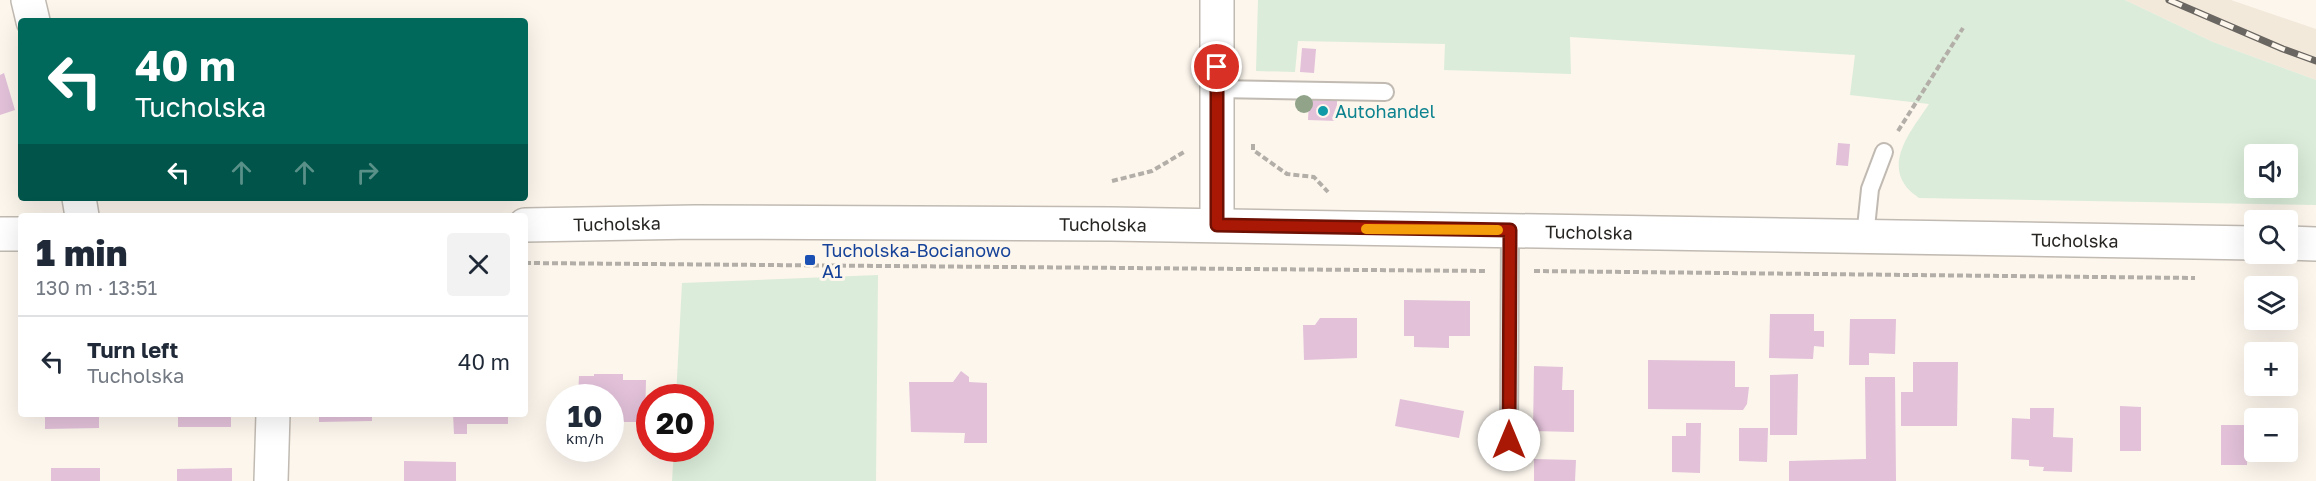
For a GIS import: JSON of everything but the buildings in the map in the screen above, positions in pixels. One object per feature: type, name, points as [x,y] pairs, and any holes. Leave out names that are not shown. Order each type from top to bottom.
[{"type":"main road","points":[[28,0],[32,18]]},
{"type":"main road","points":[[1217,0],[1217,225]]},
{"type":"main road","name":"Tucholska","points":[[528,225],[695,222],[1217,225],[2244,243]]},
{"type":"main road","points":[[0,234],[18,234]]},
{"type":"main road","points":[[2298,243],[2316,244]]},
{"type":"main road","points":[[272,481],[273,417]]},
{"type":"lane","points":[[1217,89],[1385,92]]},
{"type":"lane","points":[[1865,237],[1870,189],[1884,152]]},
{"type":"lane","points":[[1509,440],[1510,230]]},
{"type":"path","points":[[1884,152],[1963,28]]},
{"type":"path","points":[[1112,181],[1152,171],[1190,148]]},
{"type":"path","points":[[528,262],[2199,278]]},
{"type":"shaded area","points":[[2125,0],[2231,0],[2316,29],[2316,80],[2213,42]]},
{"type":"green space","points":[[1258,0],[2125,0],[2213,42],[2316,80],[2316,205],[1919,198],[1905,185],[1900,175],[1899,164],[1910,132],[1929,104],[1850,95],[1855,55],[1570,37],[1571,74],[1444,70],[1445,44],[1298,41],[1295,72],[1256,71]]},
{"type":"green space","points":[[878,275],[876,481],[672,481],[673,462],[714,462],[714,384],[677,384],[682,283]]},
{"type":"railway","points":[[2169,0],[2316,61]]},
{"type":"slow traffic","points":[[1366,229],[1498,230]]},
{"type":"place","name":"Autohandel","points":[[1323,111]]},
{"type":"place","name":"Tucholska-Bocianowo A1","points":[[810,260]]},
{"type":"route","points":[[1217,67],[1217,225],[1510,230],[1509,440]]}]
